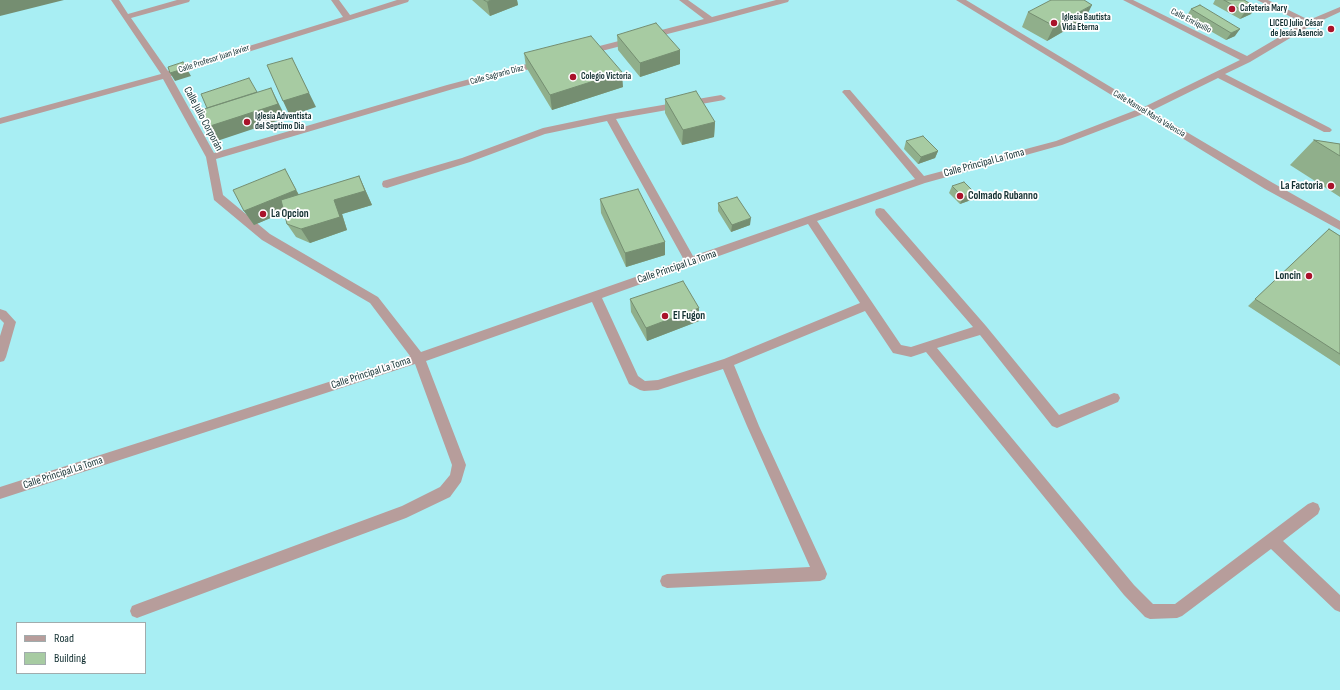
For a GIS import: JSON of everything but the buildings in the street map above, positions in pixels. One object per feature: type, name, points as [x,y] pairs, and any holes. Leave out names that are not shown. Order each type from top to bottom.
[{"type":"street","name":"Calle Julio Corporán","points":[[115,0],[166,75],[210,157],[218,197],[266,237],[374,300],[419,358],[459,465],[456,478],[446,492],[406,511],[137,611]]},
{"type":"street","points":[[126,17],[186,0]]},
{"type":"street","points":[[335,0],[347,17]]},
{"type":"street","name":"Calle Profesor Juan Javier","points":[[0,121],[166,75],[405,0]]},
{"type":"street","points":[[683,0],[711,20]]},
{"type":"street","points":[[578,54],[783,0]]},
{"type":"street","name":"Calle Manuel María Valencia","points":[[960,0],[1143,111],[1340,226]]},
{"type":"street","name":"Calle Enriquillo","points":[[1127,0],[1247,60]]},
{"type":"street","points":[[1260,0],[1309,23]]},
{"type":"street","name":"Calle Principal La Toma","points":[[0,493],[419,358],[922,180],[1059,143],[1143,111],[1247,60],[1309,23],[1340,9]]},
{"type":"street","name":"Calle Sagrario Díaz","points":[[210,157],[442,90],[548,62]]},
{"type":"street","points":[[1218,74],[1327,130]]},
{"type":"street","points":[[847,92],[922,180]]},
{"type":"street","points":[[387,184],[466,160],[543,131],[610,117],[721,98]]},
{"type":"street","points":[[610,117],[691,262]]},
{"type":"street","points":[[880,212],[982,329],[1057,422],[1114,398]]},
{"type":"street","points":[[811,220],[897,350],[911,352],[982,329]]},
{"type":"street","points":[[594,296],[633,380],[644,386],[658,385],[728,363],[867,305]]},
{"type":"street","points":[[0,314],[2,314],[10,322],[0,357]]},
{"type":"street","points":[[928,347],[1129,590],[1150,612],[1177,611],[1313,509]]},
{"type":"street","points":[[668,581],[820,574],[753,426],[728,363]]},
{"type":"street","points":[[1272,540],[1340,605]]},
{"type":"place","name":"Cafeteria Mary","points":[[1232,9]]},
{"type":"place","name":"Iglesia Bautista Vida Eterna","points":[[1054,23]]},
{"type":"place","name":"LICEO Julio César de Jesús Asencio","points":[[1331,29]]},
{"type":"place","name":"Colegio Victoria","points":[[573,77]]},
{"type":"place","name":"Iglesia Adventista del Septimo Dia","points":[[247,122]]},
{"type":"place","name":"La Factoria","points":[[1331,186]]},
{"type":"place","name":"Colmado Rubanno","points":[[960,196]]},
{"type":"place","name":"La Opcion","points":[[263,214]]},
{"type":"place","name":"Loncin","points":[[1309,276]]},
{"type":"place","name":"El Fugon","points":[[665,316]]}]
